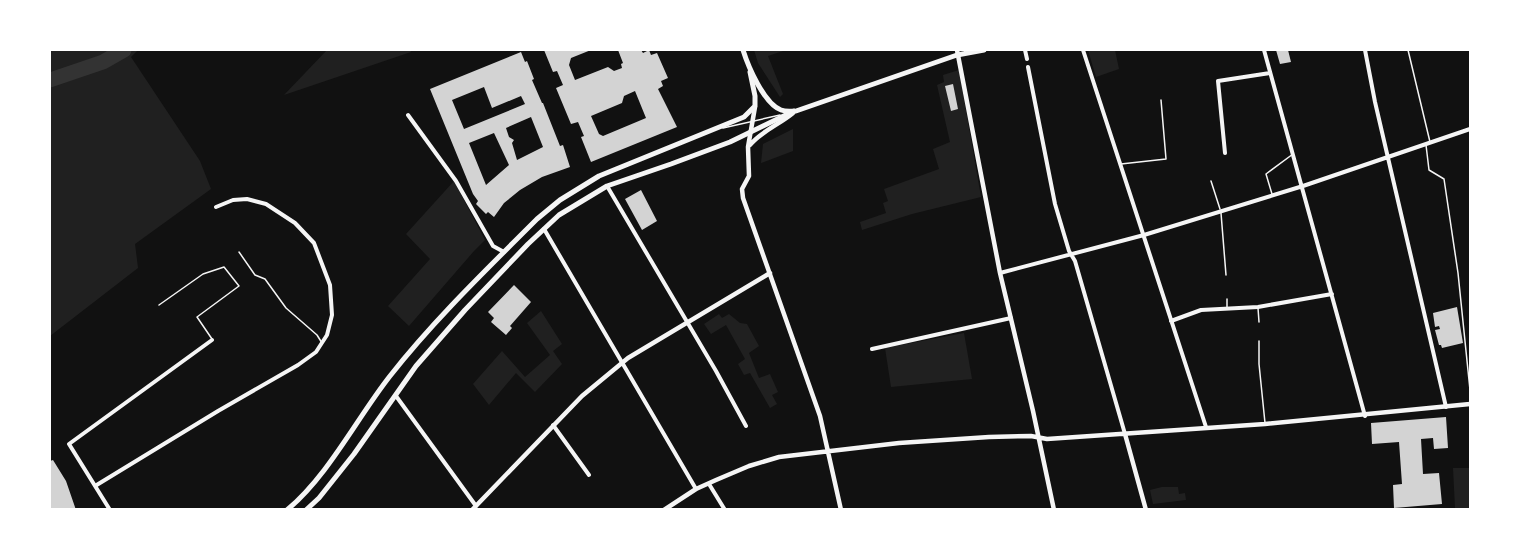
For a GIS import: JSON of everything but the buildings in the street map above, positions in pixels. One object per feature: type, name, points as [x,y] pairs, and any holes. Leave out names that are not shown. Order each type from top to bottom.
[{"type":"main road","points":[[287,510],[310,489],[399,364],[504,252],[546,211],[587,183],[612,170],[744,117],[755,106],[750,71],[742,50]]},
{"type":"main road","points":[[306,510],[319,498],[354,454],[416,366],[465,310],[543,228],[579,201],[607,186],[671,164],[796,111],[957,52],[984,50]]},
{"type":"main road","points":[[750,71],[775,106],[783,111],[796,111]]},
{"type":"street","points":[[1025,50],[1027,59]]},
{"type":"street","points":[[1083,50],[1206,428]]},
{"type":"street","points":[[1264,50],[1365,416]]},
{"type":"street","points":[[1365,50],[1446,407]]},
{"type":"street","points":[[957,52],[1000,273],[1054,510]]},
{"type":"street","points":[[1028,67],[1055,204],[1146,510]]},
{"type":"street","points":[[1225,153],[1218,81],[1270,73]]},
{"type":"street","points":[[755,106],[748,147],[749,176],[742,189],[743,198],[820,416],[842,510]]},
{"type":"street","points":[[748,147],[759,136],[780,124],[796,111]]},
{"type":"street","points":[[408,115],[456,181],[493,246],[495,262]]},
{"type":"street","points":[[1000,273],[1144,236],[1303,186],[1470,129]]},
{"type":"street","points":[[607,186],[746,426]]},
{"type":"street","points":[[95,486],[237,399],[298,365],[316,352],[327,335],[332,315],[330,285],[314,243],[295,223],[266,204],[247,199],[233,200],[216,207]]},
{"type":"street","points":[[543,228],[696,489]]},
{"type":"street","points":[[493,246],[504,252]]},
{"type":"street","points":[[395,395],[475,508],[582,396],[622,363],[770,273]]},
{"type":"street","points":[[1171,321],[1201,310],[1258,307],[1332,294]]},
{"type":"street","points":[[872,349],[1011,318]]},
{"type":"street","points":[[110,510],[69,444],[212,340]]},
{"type":"street","points":[[664,510],[696,489],[749,466],[779,458],[989,436],[1038,436],[1044,440],[1365,416],[1470,404]]},
{"type":"street","points":[[553,425],[589,476]]},
{"type":"street","points":[[709,484],[725,510]]},
{"type":"lane","points":[[1408,50],[1428,144],[1429,170],[1444,179],[1458,273],[1470,390]]},
{"type":"lane","points":[[1120,165],[1166,159],[1161,100]]},
{"type":"lane","points":[[714,130],[796,111]]},
{"type":"lane","points":[[1272,195],[1266,174],[1293,154]]},
{"type":"lane","points":[[1211,181],[1221,211],[1226,275]]},
{"type":"lane","points":[[239,252],[255,275],[265,279],[286,308],[317,336],[322,344]]},
{"type":"lane","points":[[159,304],[203,274],[224,267],[239,286],[197,317],[212,340]]},
{"type":"lane","points":[[1227,299],[1228,308]]},
{"type":"lane","points":[[1258,307],[1259,322]]},
{"type":"lane","points":[[1259,341],[1265,424]]},
{"type":"shaded area","points":[[50,50],[138,50],[131,57],[200,161],[211,189],[135,244],[138,268],[50,336]]},
{"type":"shaded area","points":[[327,50],[410,50],[411,52],[284,95]]},
{"type":"shaded area","points":[[754,50],[783,51],[768,56],[783,94],[780,97],[758,63]]},
{"type":"shaded area","points":[[1088,50],[1115,50],[1119,69],[1096,77]]},
{"type":"shaded area","points":[[959,70],[981,197],[912,214],[862,230],[860,222],[886,213],[883,203],[888,201],[884,189],[939,169],[933,149],[950,142],[937,85],[944,82],[943,75]]},
{"type":"shaded area","points":[[793,129],[793,151],[761,163],[763,144]]},
{"type":"shaded area","points":[[454,181],[485,240],[409,326],[388,306],[430,259],[406,234]]},
{"type":"shaded area","points":[[541,311],[562,344],[553,351],[562,364],[535,392],[516,373],[489,405],[473,384],[502,351],[525,377],[550,355],[527,323]]},
{"type":"shaded area","points":[[719,314],[722,318],[729,314],[740,323],[747,324],[759,346],[749,353],[759,378],[770,374],[778,392],[772,395],[777,404],[770,408],[750,373],[744,375],[738,364],[745,359],[726,325],[711,334],[704,324]]},
{"type":"shaded area","points":[[964,333],[972,379],[891,387],[885,348]]},
{"type":"shaded area","points":[[1453,468],[1470,468],[1470,509],[1452,509],[1455,508]]},
{"type":"shaded area","points":[[1178,487],[1179,494],[1185,493],[1186,500],[1153,504],[1150,490]]},
{"type":"waterway","points":[[50,80],[103,62],[124,50]]}]
